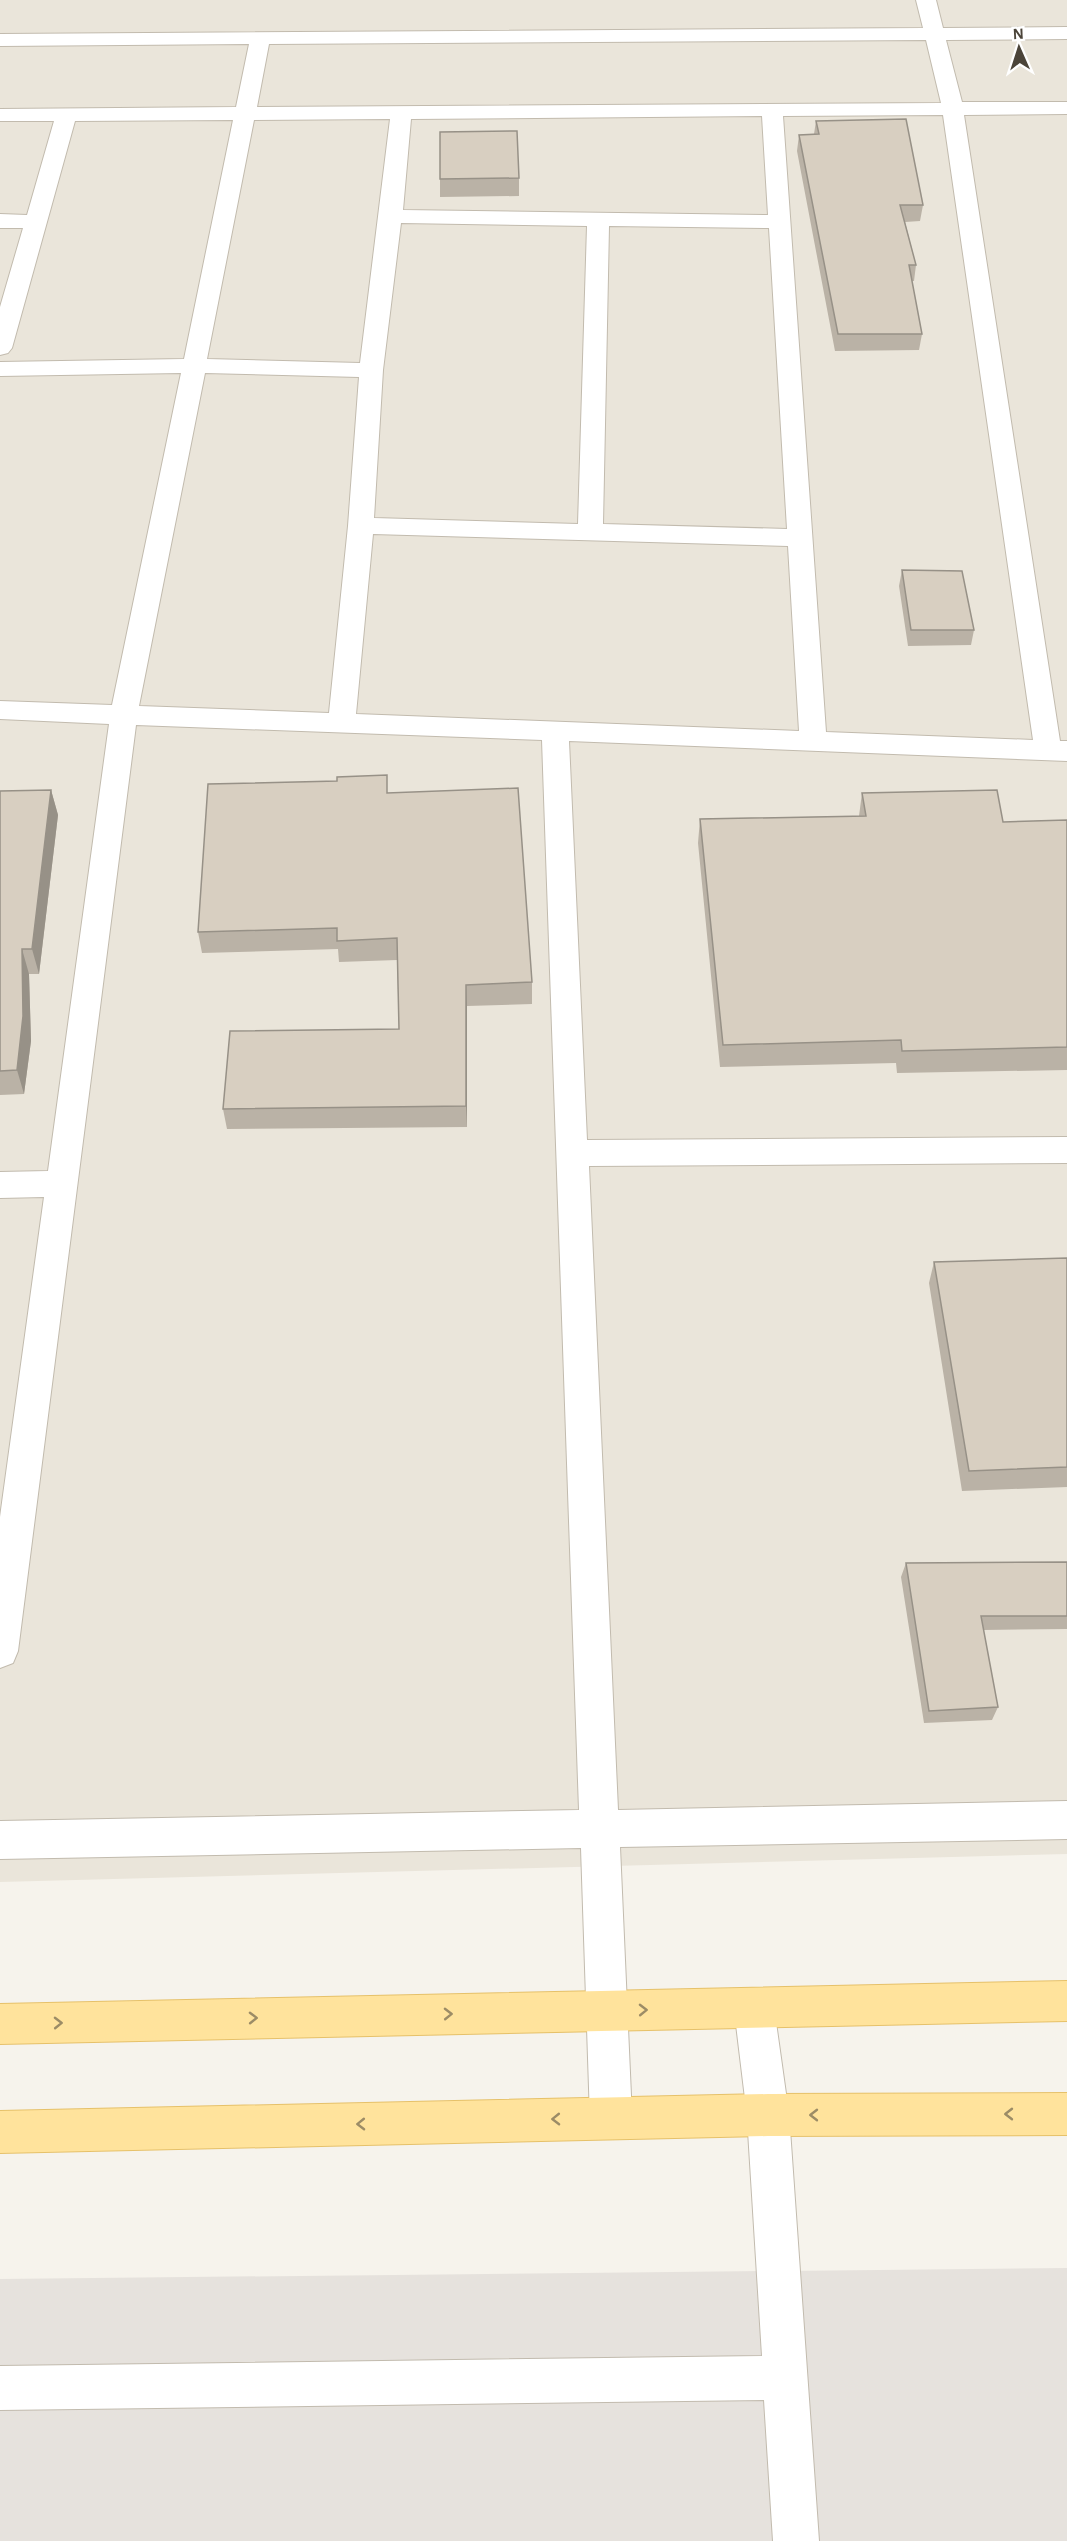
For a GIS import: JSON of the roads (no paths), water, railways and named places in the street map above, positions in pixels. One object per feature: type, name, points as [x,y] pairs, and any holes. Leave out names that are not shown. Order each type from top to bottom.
[{"type":"main road","points":[[0,2024],[1067,2001]]},
{"type":"main road","points":[[0,2132],[768,2115],[1067,2114]]},
{"type":"street","points":[[0,710],[1057,751],[953,109],[926,0]]},
{"type":"street","points":[[0,40],[1067,33]]},
{"type":"street","points":[[0,1651],[124,715],[260,39]]},
{"type":"street","points":[[0,116],[1067,108]]},
{"type":"street","points":[[772,110],[813,741]]},
{"type":"street","points":[[342,723],[361,526],[371,370],[391,216],[401,113]]},
{"type":"street","points":[[0,348],[66,115]]},
{"type":"street","points":[[391,216],[780,222]]},
{"type":"street","points":[[590,532],[598,219]]},
{"type":"street","points":[[0,221],[36,222]]},
{"type":"street","points":[[0,369],[194,366],[371,370]]},
{"type":"street","points":[[361,526],[800,538]]},
{"type":"street","points":[[555,731],[611,2118]]},
{"type":"street","points":[[572,1153],[1067,1150]]},
{"type":"street","points":[[0,1185],[62,1184]]},
{"type":"street","points":[[0,1840],[1067,1821]]},
{"type":"street","points":[[754,2008],[768,2115],[796,2541]]},
{"type":"street","points":[[0,2388],[785,2378]]}]
